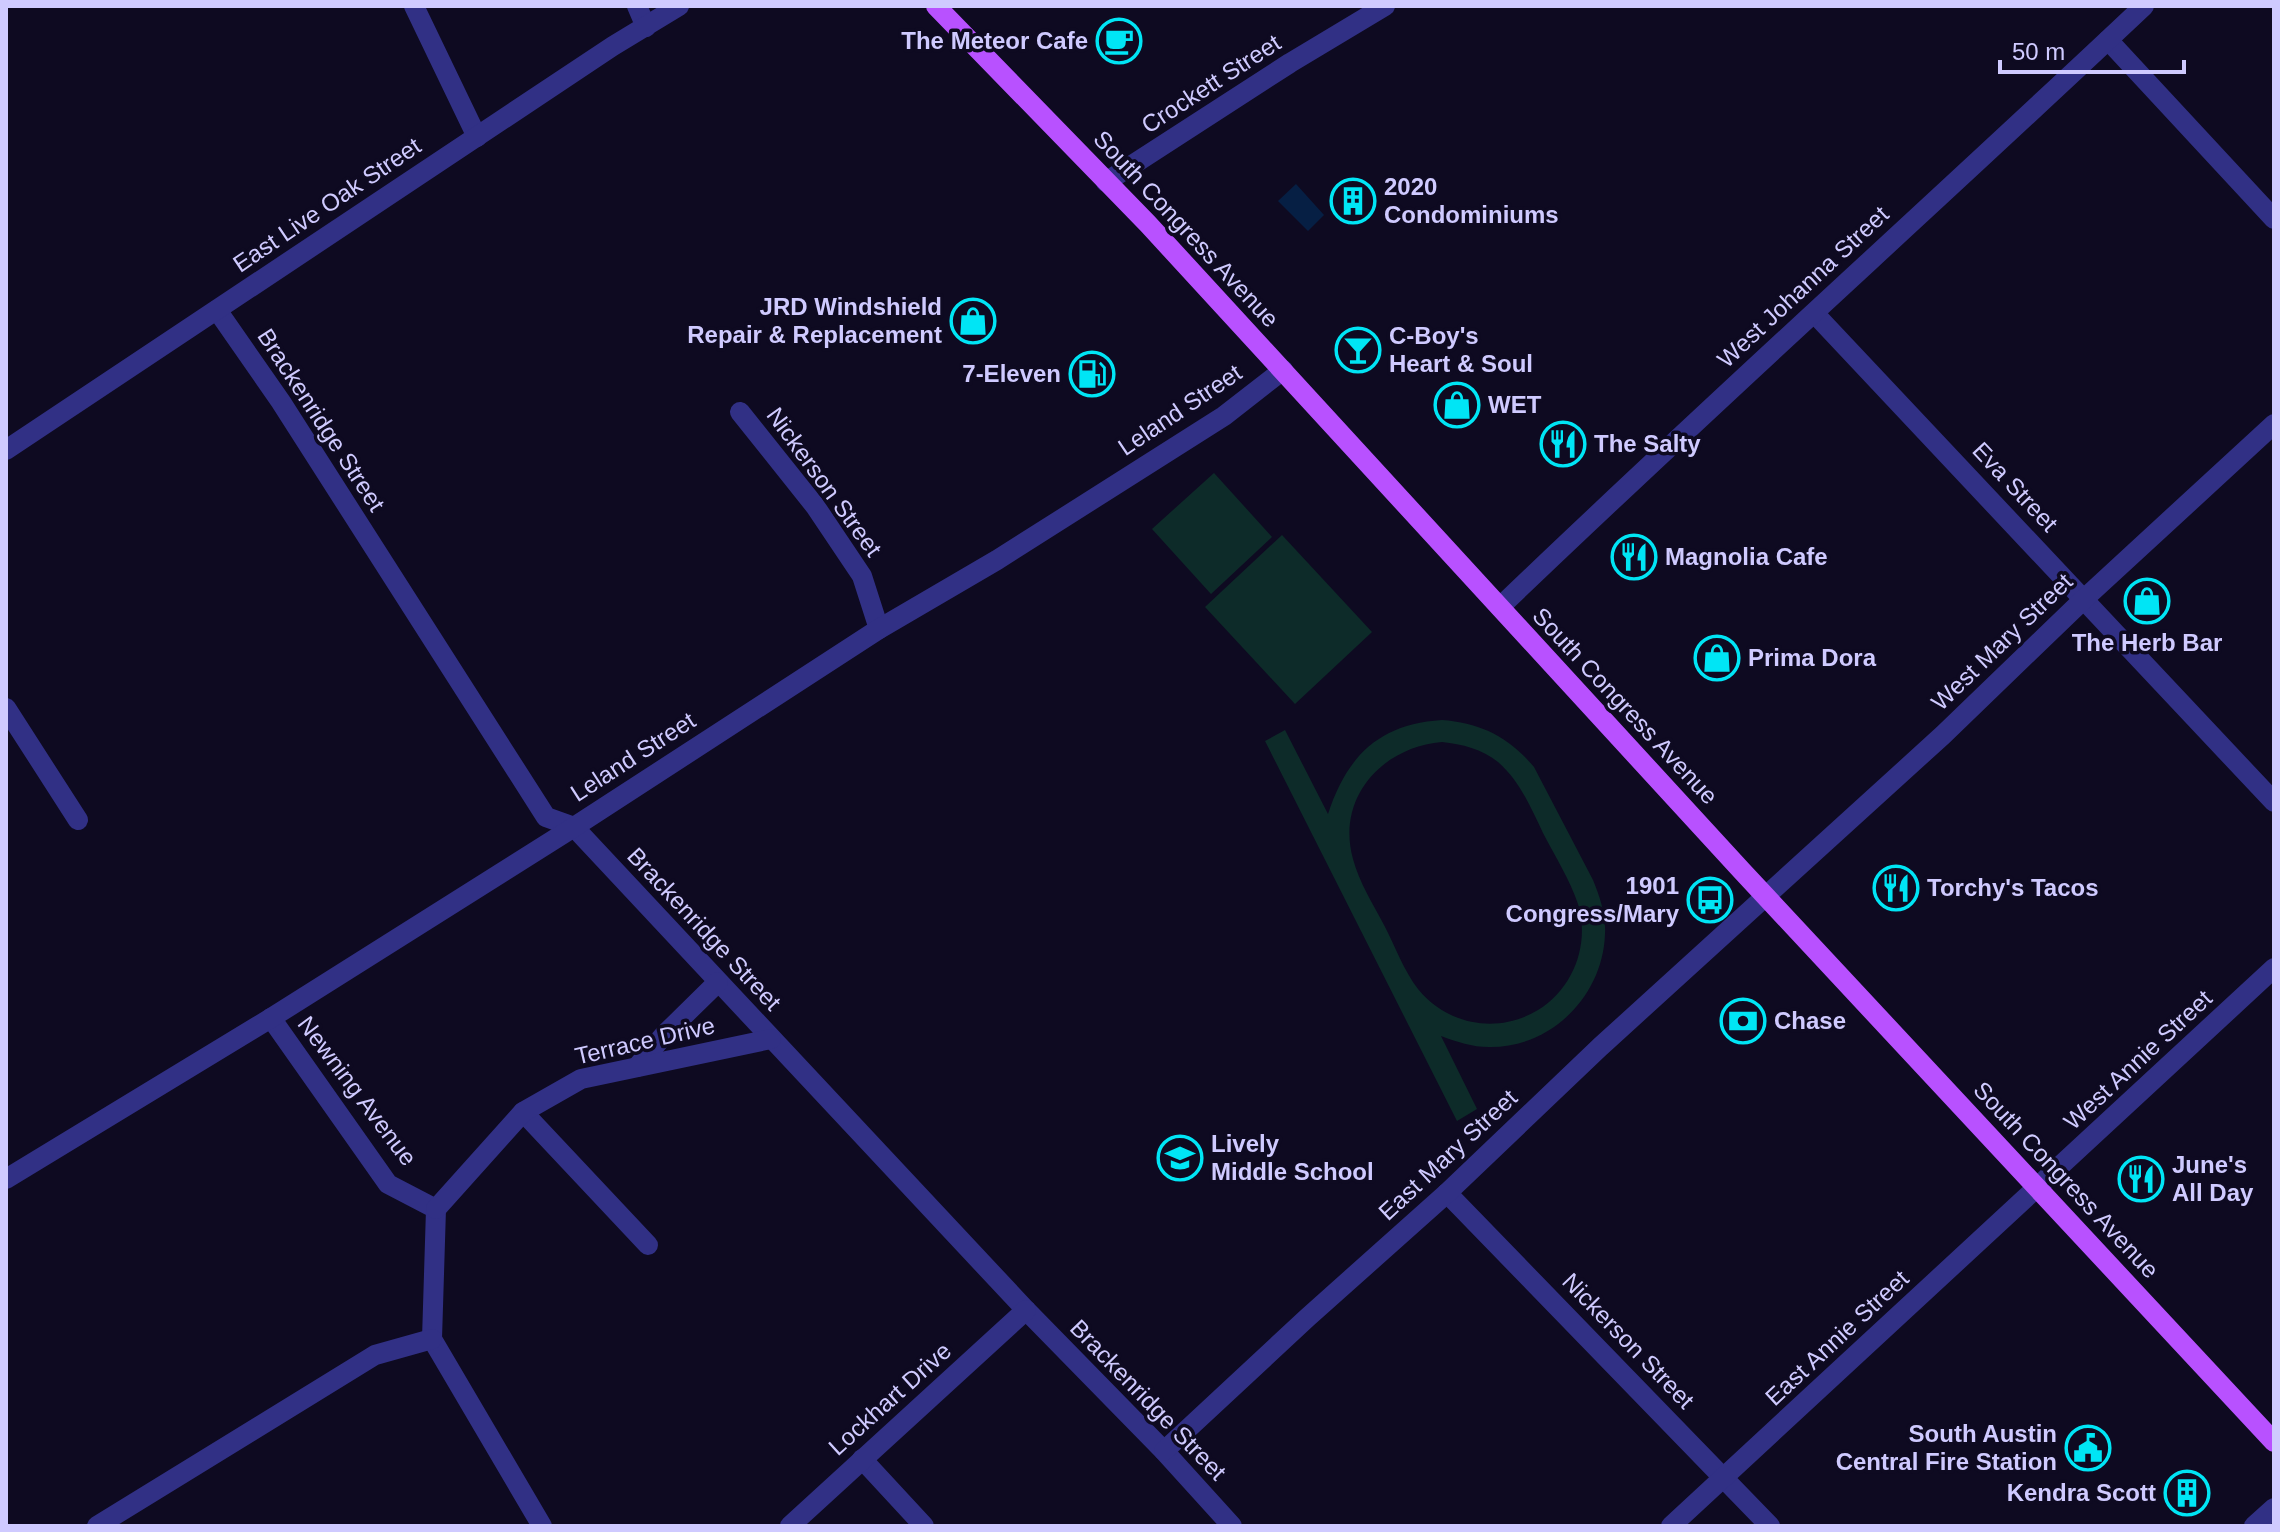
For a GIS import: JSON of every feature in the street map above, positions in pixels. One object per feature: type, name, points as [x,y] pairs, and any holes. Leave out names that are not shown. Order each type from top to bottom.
[{"type":"main road","name":"South Congress Avenue","points":[[936,6],[1283,370],[2274,1442]]},
{"type":"street","points":[[414,6],[477,137]]},
{"type":"street","points":[[637,6],[646,27]]},
{"type":"street","name":"East Live Oak Street","points":[[6,450],[679,6]]},
{"type":"street","name":"Crockett Street","points":[[1106,182],[1290,63],[1385,6]]},
{"type":"street","name":"West Johanna Street","points":[[1500,607],[1672,443],[1815,314],[2144,6]]},
{"type":"street","points":[[2108,40],[2274,219]]},
{"type":"street","name":"Brackenridge Street","points":[[217,310],[281,402],[546,817],[574,827],[1232,1526]]},
{"type":"street","name":"Eva Street","points":[[1815,314],[2274,802]]},
{"type":"street","name":"Leland Street","points":[[6,1179],[271,1018],[574,827],[879,629],[997,560],[1224,416],[1283,370]]},
{"type":"street","name":"Nickerson Street","points":[[740,412],[815,506],[862,576],[879,629]]},
{"type":"street","name":"West Mary Street","points":[[1766,896],[1943,735],[2084,599],[2274,424]]},
{"type":"street","points":[[6,708],[78,820]]},
{"type":"street","name":"East Mary Street","points":[[1164,1451],[1766,896]]},
{"type":"street","name":"West Annie Street","points":[[2038,1189],[2274,968]]},
{"type":"street","points":[[637,1067],[664,1035],[718,982]]},
{"type":"street","name":"Newning Avenue","points":[[271,1018],[388,1184],[436,1209]]},
{"type":"street","name":"Terrace Drive","points":[[436,1209],[523,1112],[581,1079],[771,1039]]},
{"type":"street","points":[[523,1112],[648,1245]]},
{"type":"street","name":"East Annie Street","points":[[1671,1526],[2038,1189]]},
{"type":"street","name":"Nickerson Street","points":[[1447,1193],[1770,1526]]},
{"type":"street","points":[[436,1209],[432,1339],[542,1526]]},
{"type":"street","name":"Lockhart Drive","points":[[790,1526],[1026,1310]]},
{"type":"street","points":[[97,1526],[375,1355],[432,1339]]},
{"type":"street","points":[[862,1459],[924,1526]]},
{"type":"street","points":[[2254,1526],[2274,1508]]},
{"type":"green space","points":[[1214,473],[1272,537],[1211,594],[1152,529]]},
{"type":"green space","points":[[1282,535],[1372,632],[1295,704],[1205,607]]},
{"type":"green space","points":[[1442,720],[1482,728],[1515,747],[1524,756],[1534,767],[1593,880],[1605,920],[1602,957],[1595,978],[1570,1014],[1552,1028],[1512,1045],[1489,1047],[1465,1044],[1441,1036],[1477,1109],[1457,1121],[1265,741],[1285,730],[1328,814],[1345,775],[1368,747],[1400,728]],"holes":[[[1442,742],[1485,754],[1513,778],[1567,877],[1578,904],[1582,934],[1570,977],[1551,1001],[1523,1018],[1491,1024],[1475,1022],[1459,1018],[1430,1002],[1404,966],[1353,859],[1349,837],[1351,816],[1358,796],[1369,780],[1383,765],[1400,754]]]},
{"type":"water","points":[[1296,184],[1324,215],[1308,231],[1278,201]]},
{"type":"place","name":"The Meteor Cafe","points":[[1119,41]]},
{"type":"place","name":"2020 Condominiums","points":[[1353,201]]},
{"type":"place","name":"JRD Windshield Repair & Replacement","points":[[973,321]]},
{"type":"place","name":"C-Boy's Heart & Soul","points":[[1358,350]]},
{"type":"place","name":"7-Eleven","points":[[1092,374]]},
{"type":"place","name":"WET","points":[[1457,405]]},
{"type":"place","name":"The Salty","points":[[1563,444]]},
{"type":"place","name":"Magnolia Cafe","points":[[1634,557]]},
{"type":"place","name":"The Herb Bar","points":[[2147,601]]},
{"type":"place","name":"Prima Dora","points":[[1717,658]]},
{"type":"place","name":"Torchy's Tacos","points":[[1896,888]]},
{"type":"place","name":"1901 Congress/Mary","points":[[1710,900]]},
{"type":"place","name":"Chase","points":[[1743,1021]]},
{"type":"place","name":"Lively Middle School","points":[[1180,1158]]},
{"type":"place","name":"June's All Day","points":[[2141,1179]]},
{"type":"place","name":"South Austin Central Fire Station","points":[[2088,1448]]},
{"type":"place","name":"Kendra Scott","points":[[2187,1493]]}]
